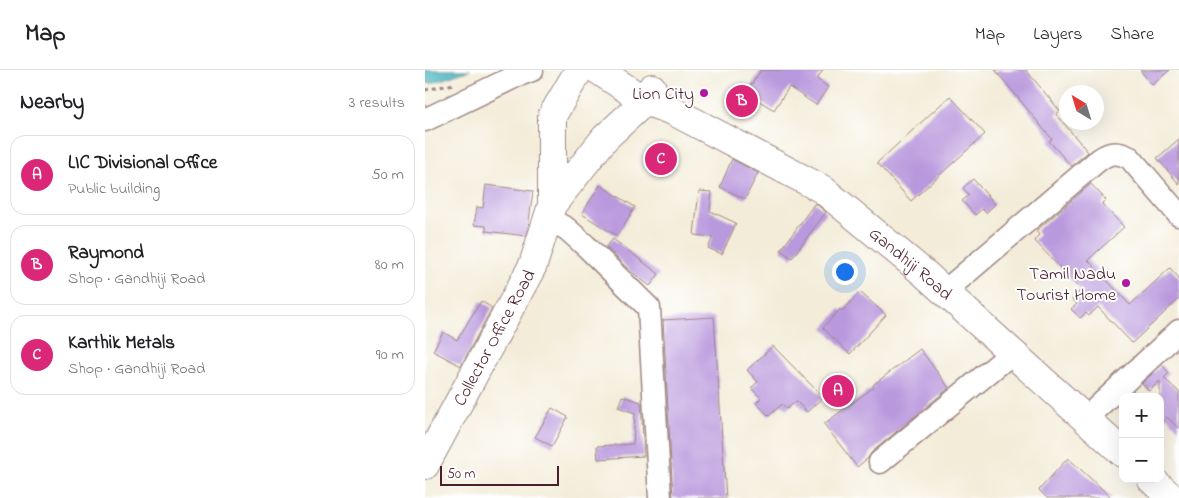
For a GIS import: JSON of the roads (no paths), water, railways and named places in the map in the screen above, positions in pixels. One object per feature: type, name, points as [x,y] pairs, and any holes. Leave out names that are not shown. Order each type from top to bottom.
[{"type":"main road","name":"Collector Office Road","points":[[425,465],[533,265],[550,211],[552,116],[580,70]]},
{"type":"main road","name":"Gandhiji Road","points":[[598,70],[649,95],[673,111],[822,188],[925,274],[1119,450]]},
{"type":"main road","name":"Gandhiji Road","points":[[627,70],[649,95]]},
{"type":"main road","name":"Collector Office Road","points":[[550,211],[605,138],[649,95]]},
{"type":"main road","points":[[1155,483],[1172,498]]},
{"type":"street","points":[[425,120],[516,76],[533,70]]},
{"type":"street","points":[[944,292],[1103,156],[1121,153],[1130,158],[1179,215]]},
{"type":"street","points":[[550,211],[649,308],[660,498]]},
{"type":"street","points":[[1085,419],[1179,331]]},
{"type":"street","points":[[879,462],[1012,354]]},
{"type":"water","points":[[425,70],[470,70],[432,83],[425,83]]},
{"type":"place","name":"Lion City","points":[[704,93]]},
{"type":"place","name":"Raymond","points":[[742,101]]},
{"type":"place","name":"Karthik Metals","points":[[661,159]]},
{"type":"place","name":"Tamil Nadu Tourist Home","points":[[1126,283]]},
{"type":"place","name":"LIC Divisional Office","points":[[838,391]]}]
